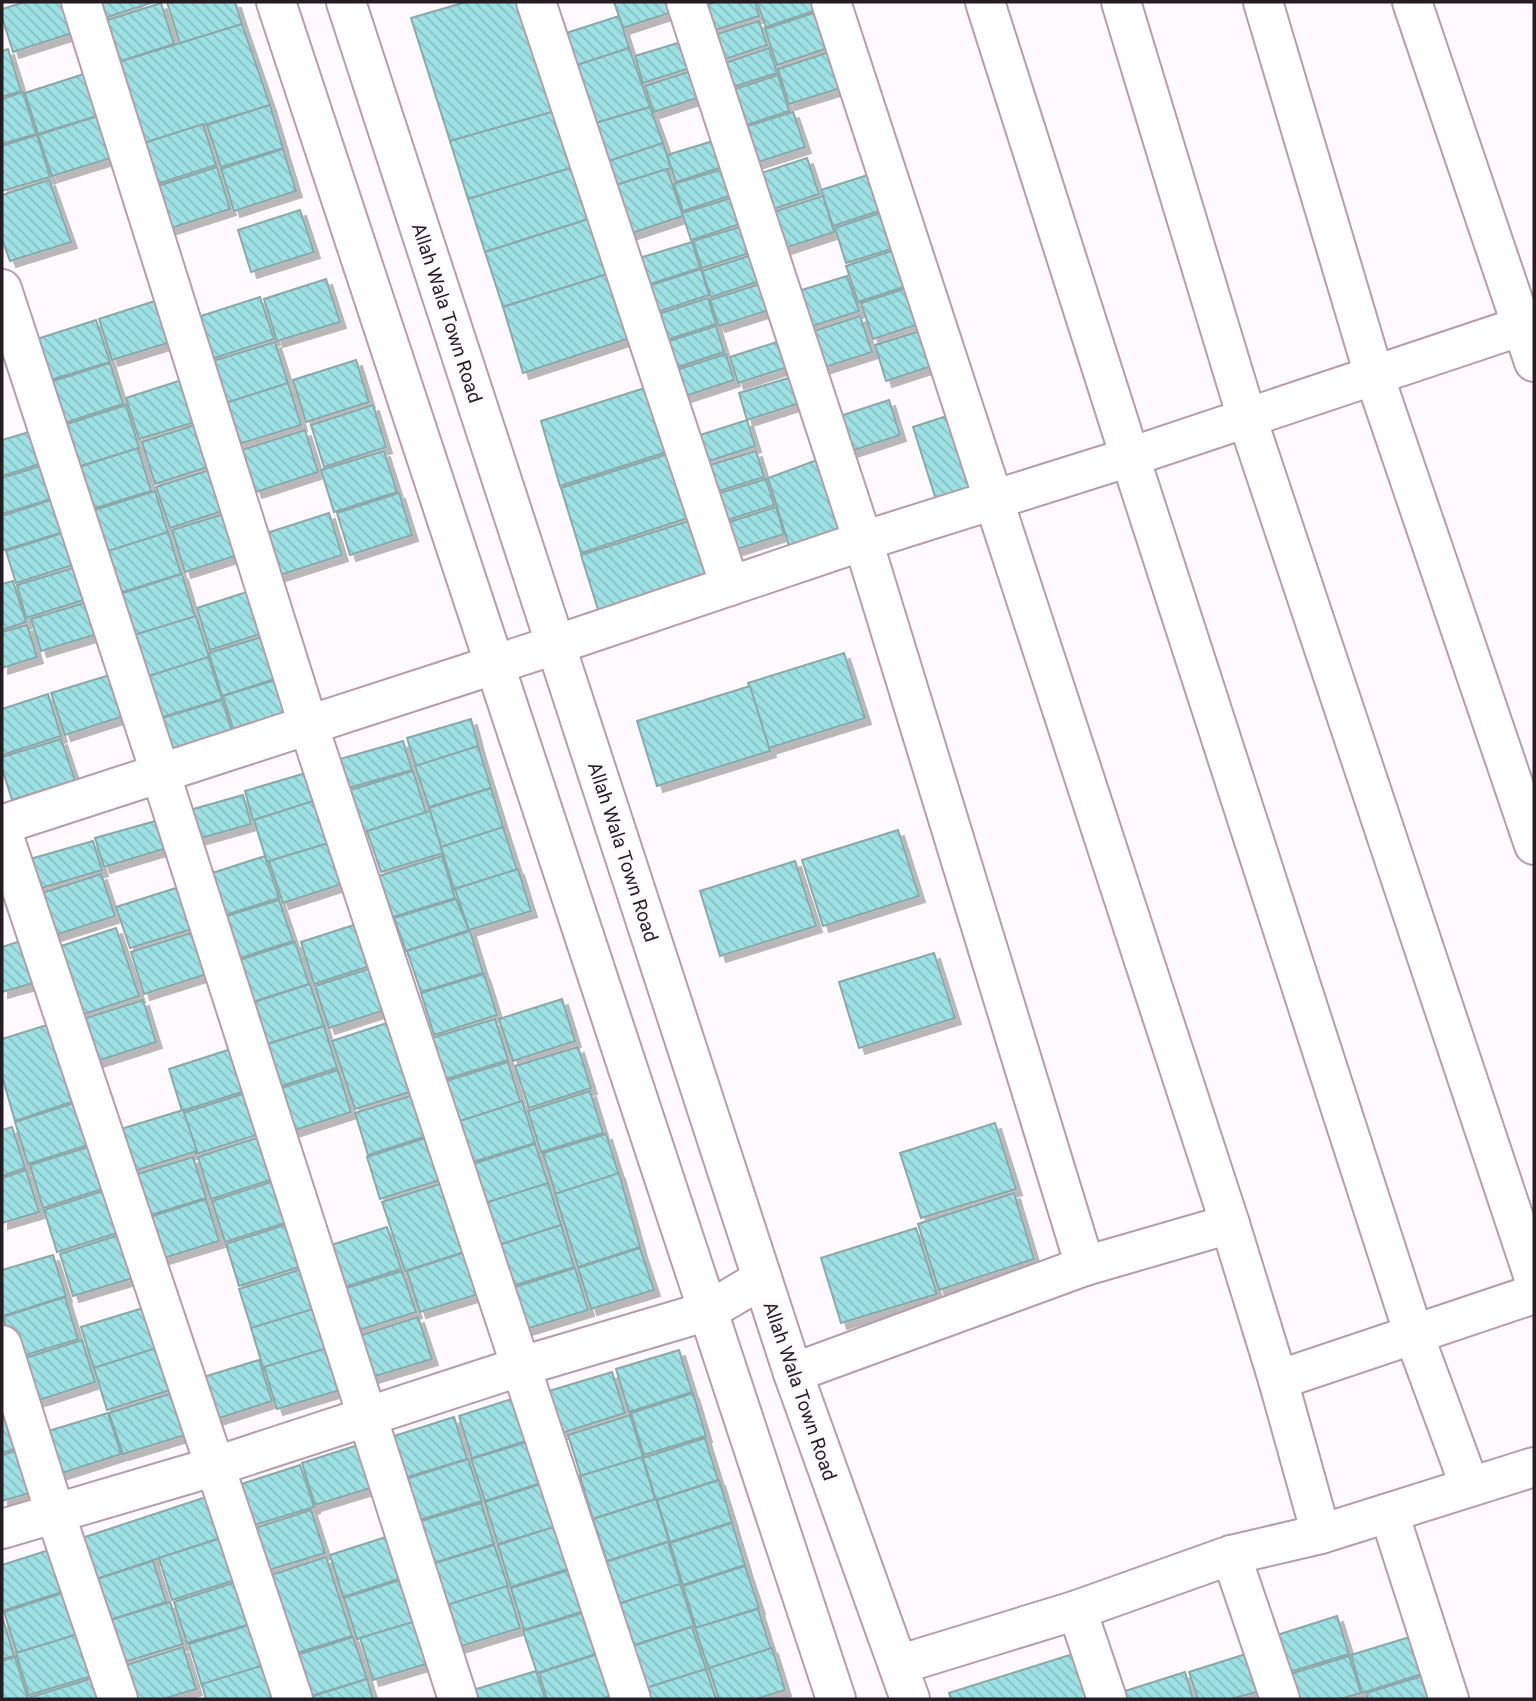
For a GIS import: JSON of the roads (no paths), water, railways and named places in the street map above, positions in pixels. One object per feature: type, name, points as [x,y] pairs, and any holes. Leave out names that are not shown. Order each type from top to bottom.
[{"type":"street","points":[[81,2],[308,724],[631,1699]]},
{"type":"street","points":[[276,2],[836,1699]]},
{"type":"street","name":"Allah Wala Town Road","points":[[346,2],[793,1373],[904,1682]]},
{"type":"street","points":[[536,2],[730,586]]},
{"type":"street","points":[[686,2],[863,541],[1085,1266]]},
{"type":"street","points":[[831,2],[1230,1224],[1278,1380],[1321,1534]]},
{"type":"street","points":[[985,2],[1414,1335],[1470,1487]]},
{"type":"street","points":[[1121,2],[1247,418],[1534,1278]]},
{"type":"street","points":[[1262,2],[1374,375],[1534,845]]},
{"type":"street","points":[[1412,2],[1534,362]]},
{"type":"street","points":[[2,289],[458,1699]]},
{"type":"street","points":[[293,1699],[3,822],[555,645],[863,541],[1130,457],[1522,326]]},
{"type":"street","points":[[793,1373],[1085,1266],[1230,1224]]},
{"type":"street","points":[[2,1529],[216,1466],[522,1366],[708,1311],[762,1279]]},
{"type":"street","points":[[1278,1380],[1534,1294]]},
{"type":"street","points":[[2,1345],[118,1699]]},
{"type":"street","points":[[904,1682],[1077,1610],[1231,1555],[1321,1534],[1534,1467]]},
{"type":"street","points":[[1389,1513],[1449,1699]]},
{"type":"street","points":[[1231,1555],[1280,1699]]},
{"type":"street","points":[[1077,1610],[1107,1699]]}]
